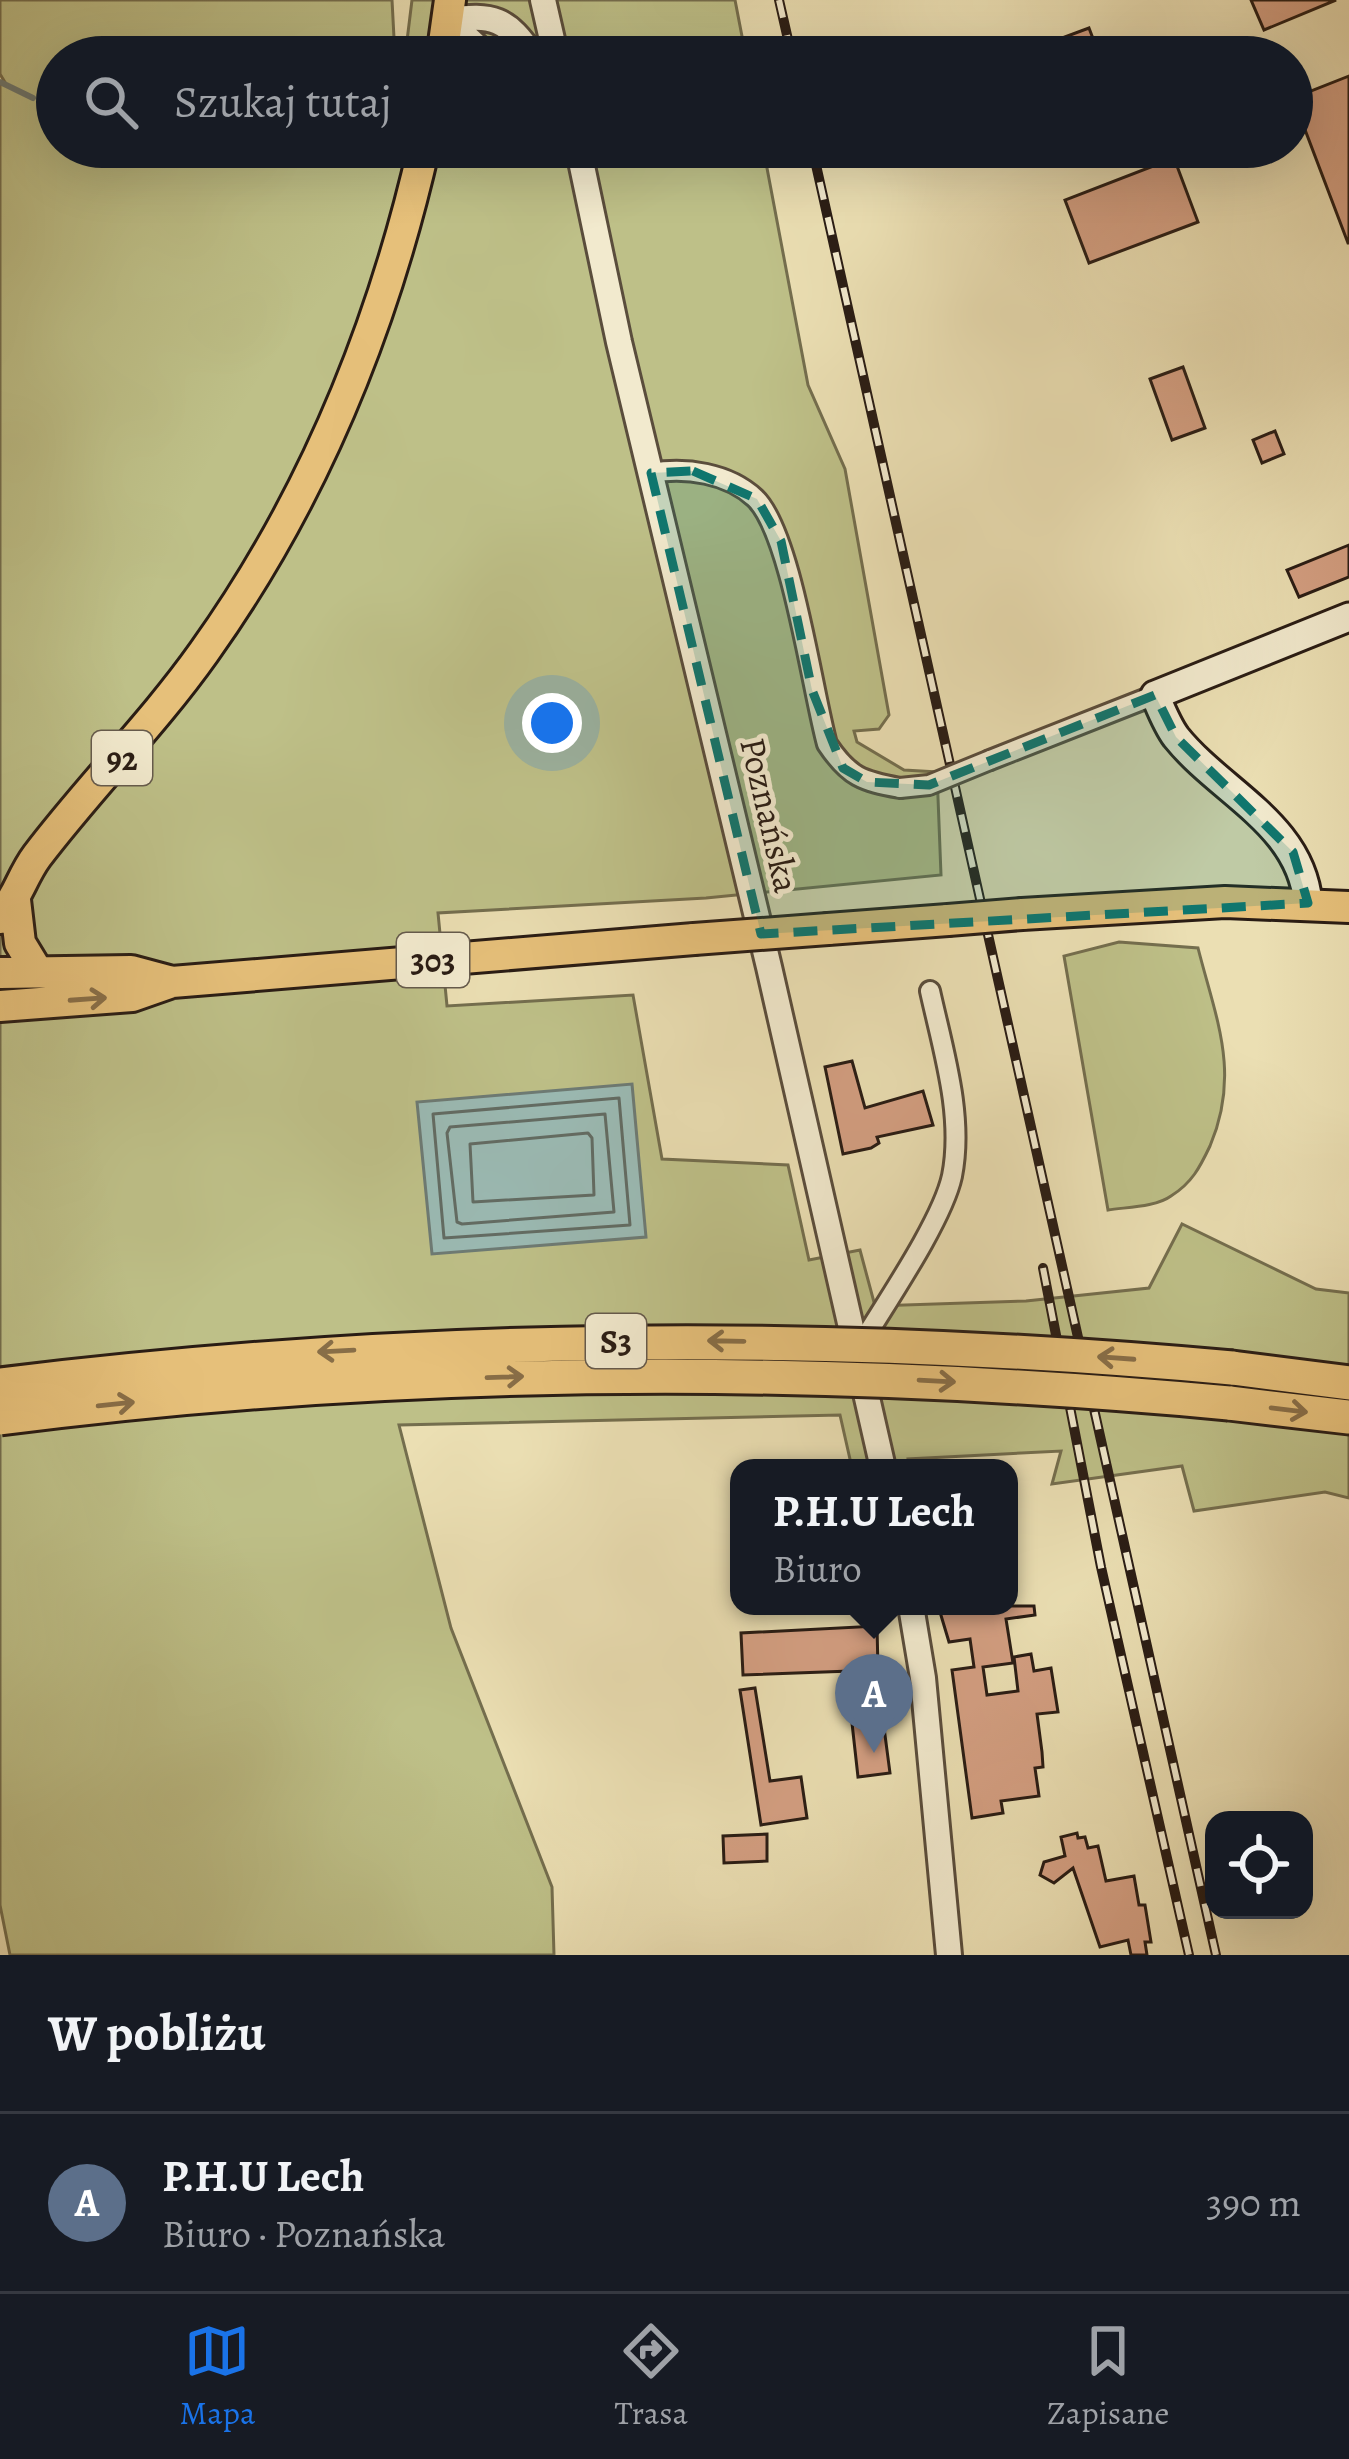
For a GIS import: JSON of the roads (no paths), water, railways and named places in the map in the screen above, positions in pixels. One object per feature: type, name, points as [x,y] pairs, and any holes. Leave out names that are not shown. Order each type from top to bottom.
[{"type":"highway","name":"S3","points":[[0,1385],[290,1354],[587,1341],[914,1346],[1232,1368],[1349,1382]]},
{"type":"highway","name":"S3","points":[[0,1418],[289,1388],[602,1374],[911,1379],[1229,1402],[1349,1417]]},
{"type":"main road","name":"92","points":[[5,899],[204,652],[285,521],[348,390],[378,314],[418,168]]},
{"type":"main road","points":[[1349,617],[1155,695],[1176,737],[1293,852],[1306,880],[1308,903],[1349,907]]},
{"type":"main road","points":[[5,899],[20,943],[37,971]]},
{"type":"main road","name":"303","points":[[0,1006],[132,996],[172,982],[694,939],[1226,902],[1308,903]]},
{"type":"main road","name":"303","points":[[0,973],[131,971],[172,982]]},
{"type":"street","points":[[543,0],[551,36]]},
{"type":"street","points":[[449,10],[471,36]]},
{"type":"street","points":[[449,10],[504,22],[516,36]]},
{"type":"street","name":"Poznańska","points":[[575,168],[583,180]]},
{"type":"street","name":"Poznańska","points":[[581,168],[881,1459]]},
{"type":"street","points":[[651,473],[693,471],[725,479],[757,500],[781,542],[827,744],[842,768],[867,782],[900,788],[929,785],[1155,695]]},
{"type":"street","points":[[858,1349],[910,1263],[952,1178],[951,1086],[930,991]]},
{"type":"street","points":[[912,1615],[923,1678],[949,1955]]},
{"type":"water","points":[[632,1084],[646,1237],[432,1254],[417,1102]]},
{"type":"waterway","points":[[0,82],[33,98]]},
{"type":"railway","points":[[779,0],[787,36]]},
{"type":"railway","points":[[817,168],[1216,1955]]},
{"type":"railway","points":[[1043,1268],[1101,1567],[1189,1955]]},
{"type":"place","name":"P.H.U Lech","points":[[874,1753]]}]
